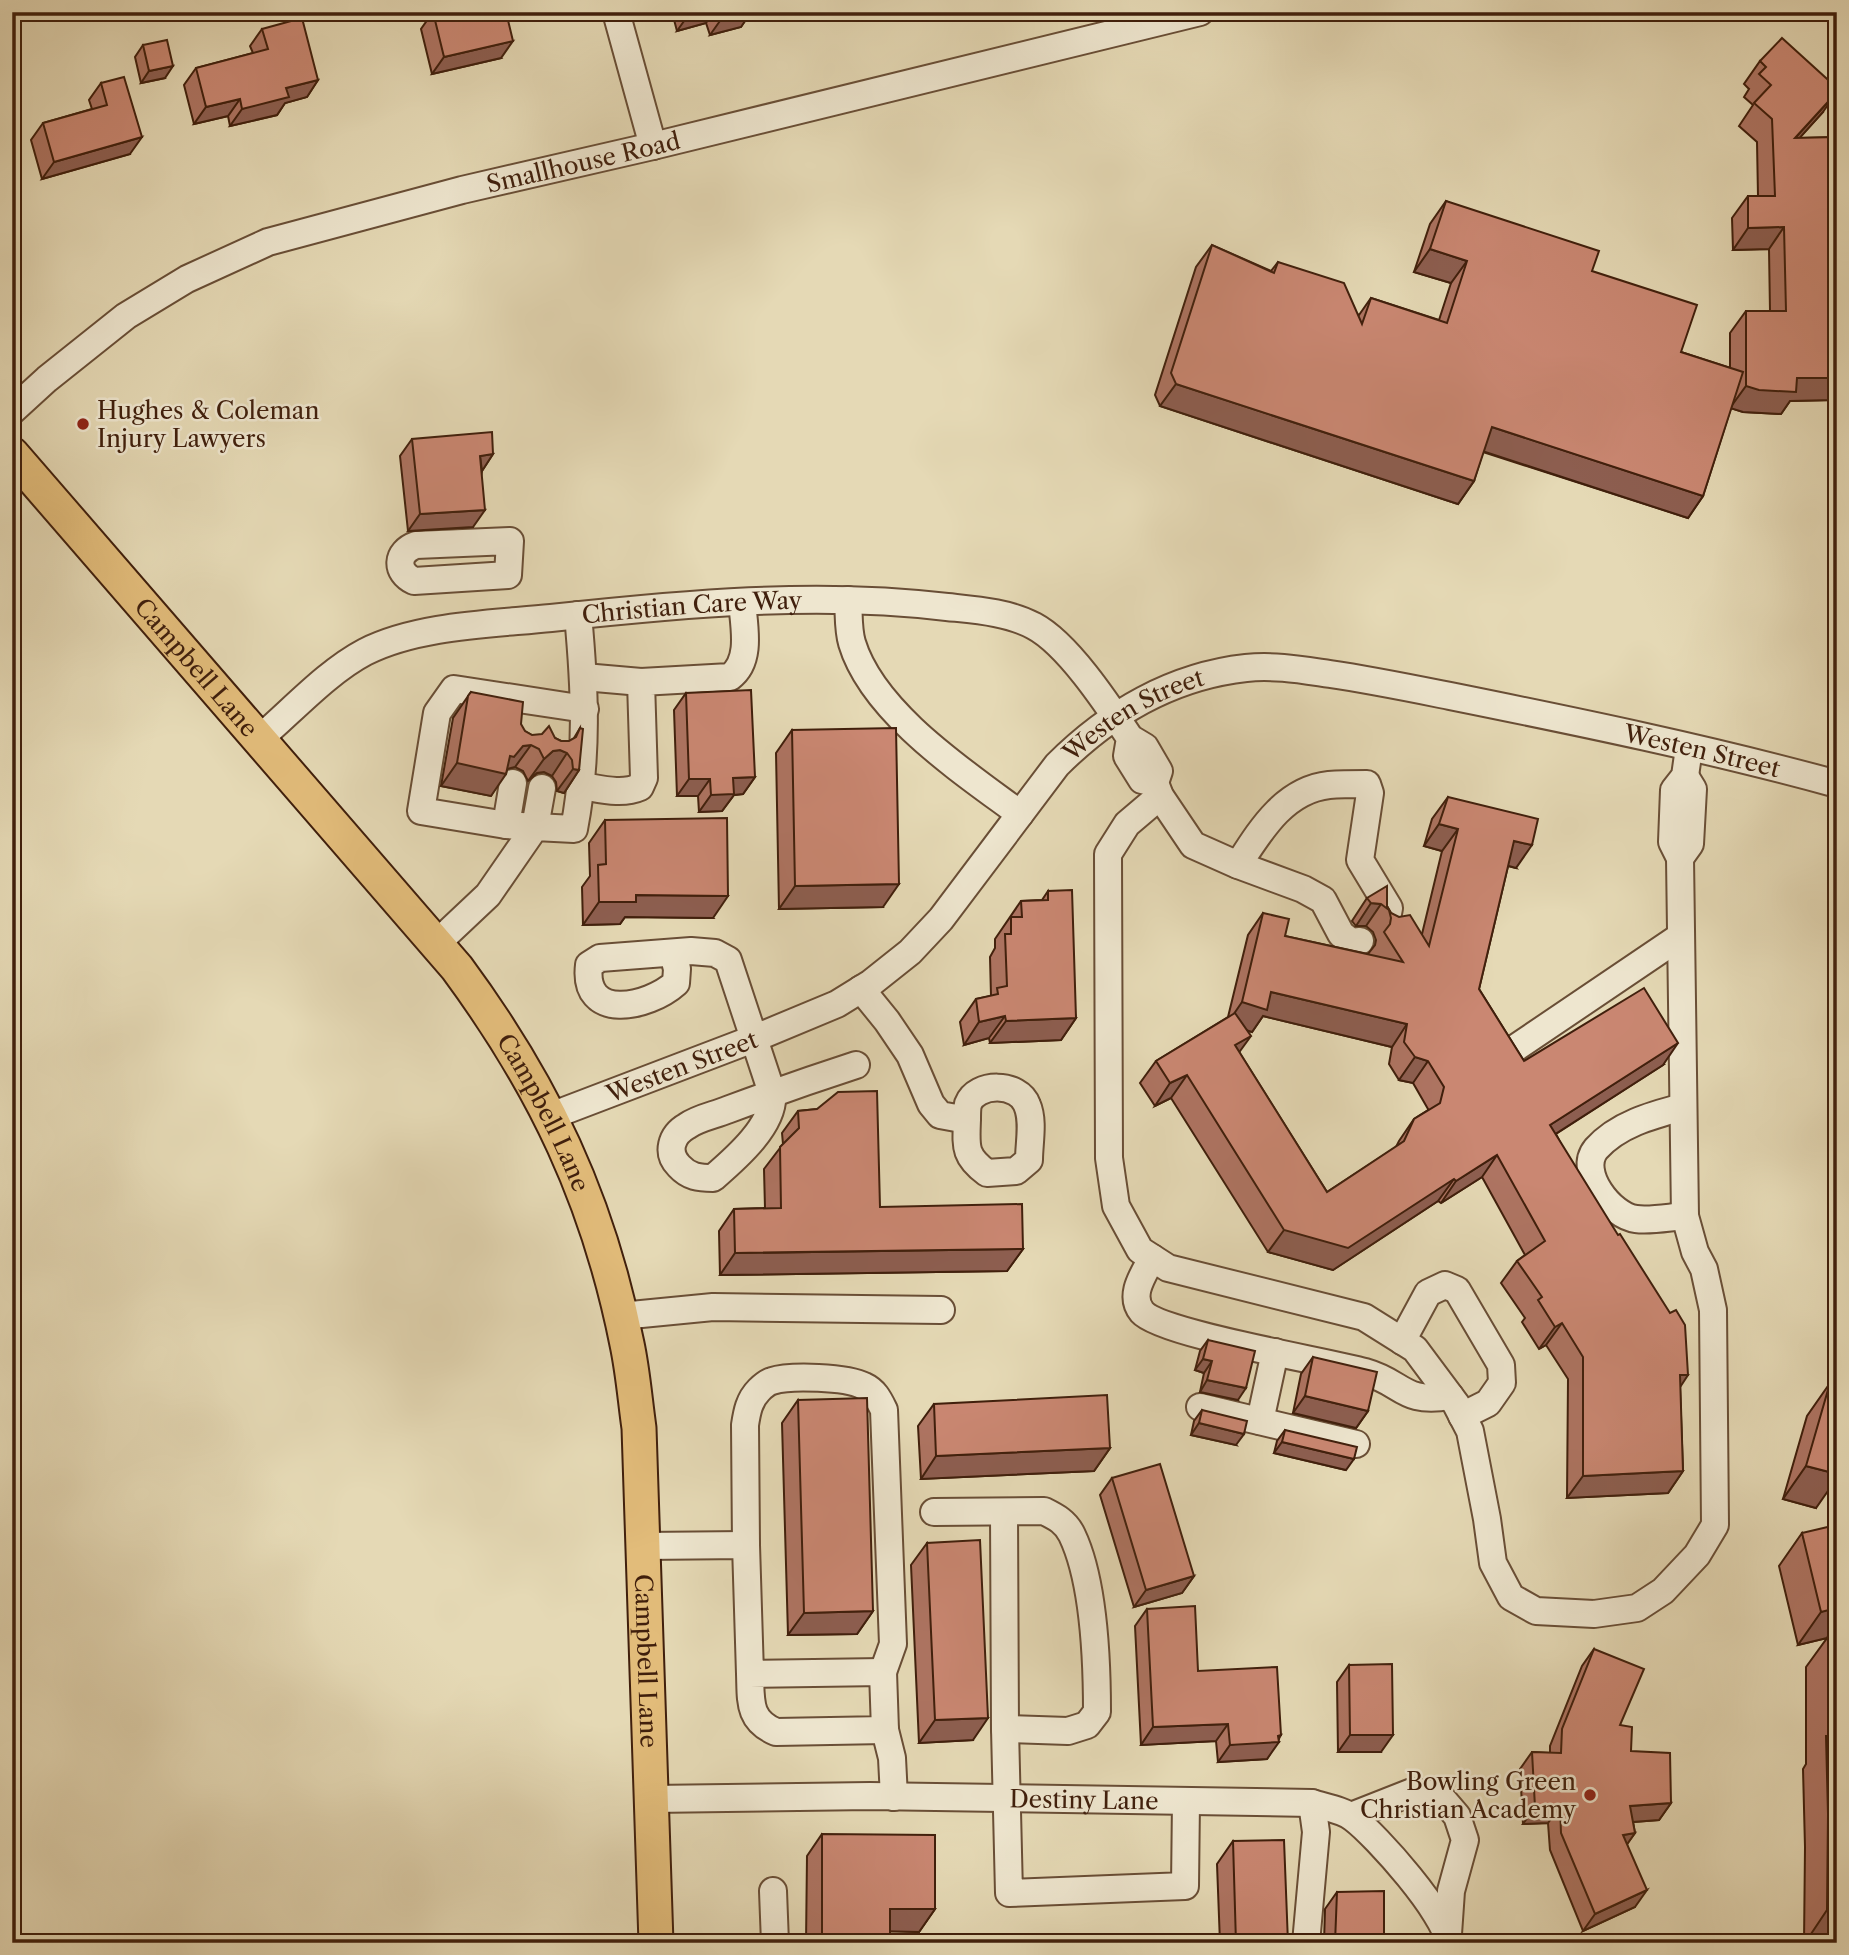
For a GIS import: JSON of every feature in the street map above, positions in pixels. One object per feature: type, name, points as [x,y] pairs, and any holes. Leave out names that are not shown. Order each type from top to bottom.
[{"type":"main road","name":"Campbell Lane","points":[[12,454],[436,944],[490,1013],[520,1060],[572,1161],[593,1219],[621,1316],[628,1346],[639,1428],[656,1943]]},
{"type":"street","points":[[616,12],[653,146]]},
{"type":"street","name":"Smallhouse Road","points":[[12,411],[47,379],[126,316],[187,279],[268,242],[461,190],[653,146],[1199,12]]},
{"type":"street","points":[[848,600],[852,642],[862,667],[884,698],[915,732],[1020,814]]},
{"type":"street","name":"Christian Care Way","points":[[259,740],[338,670],[365,652],[400,639],[441,631],[578,615],[742,602],[848,600],[902,601],[984,611],[1033,626],[1064,651],[1122,727]]},
{"type":"street","points":[[584,677],[641,682],[730,677],[735,673],[745,649],[742,602]]},
{"type":"street","points":[[578,615],[585,709],[582,786],[574,829],[506,825],[421,811],[437,713],[454,689],[526,711],[556,716],[585,709]]},
{"type":"street","name":"Westen Street","points":[[551,1116],[753,1039],[837,1004],[862,989],[894,966],[929,933],[1057,765],[1075,747],[1122,727],[1155,694],[1191,680],[1244,669],[1278,666],[1377,681],[1689,748],[1837,784]]},
{"type":"street","points":[[582,786],[618,791],[640,788],[644,778],[641,682]]},
{"type":"street","points":[[1122,727],[1127,756],[1142,780],[1157,789],[1193,845],[1238,865],[1303,888],[1323,900],[1341,934],[1352,942],[1360,941]]},
{"type":"street","points":[[1157,789],[1127,824],[1108,854],[1109,1158],[1116,1206],[1140,1250],[1168,1268],[1364,1317],[1415,1349],[1456,1406],[1470,1432],[1493,1563],[1511,1597],[1536,1611],[1594,1614],[1637,1608],[1662,1591],[1697,1555],[1715,1525],[1713,1310],[1704,1269],[1695,1252],[1685,1216],[1680,858],[1672,842],[1674,790],[1685,776],[1689,748]]},
{"type":"street","points":[[506,825],[513,783]]},
{"type":"street","points":[[1238,865],[1266,821],[1297,795],[1326,785],[1367,784],[1370,793],[1360,860],[1389,908],[1386,924]]},
{"type":"street","points":[[436,944],[488,895],[535,827],[542,788]]},
{"type":"street","points":[[1508,1053],[1681,936]]},
{"type":"street","points":[[673,953],[715,953],[728,960],[772,1093],[856,1065]]},
{"type":"street","points":[[862,989],[910,1055],[931,1104],[940,1115],[967,1120]]},
{"type":"street","points":[[1684,1107],[1643,1117],[1595,1150],[1590,1164],[1593,1179],[1606,1202],[1618,1213],[1636,1219],[1685,1216]]},
{"type":"street","points":[[1152,1258],[1136,1296],[1141,1311],[1154,1321],[1367,1373],[1416,1398],[1456,1406],[1488,1403],[1502,1383],[1501,1365],[1457,1290],[1445,1285],[1428,1293],[1402,1341]]},
{"type":"street","points":[[621,1316],[713,1307],[941,1310]]},
{"type":"street","points":[[1260,1421],[1275,1352]]},
{"type":"street","points":[[885,1730],[776,1732],[764,1727],[757,1720],[752,1706],[745,1425],[748,1406],[758,1391],[771,1381],[821,1377],[847,1380],[865,1386],[878,1396],[884,1410],[893,1644],[883,1672],[885,1730],[892,1758],[894,1797]]},
{"type":"street","points":[[1200,1407],[1356,1444]]},
{"type":"street","points":[[934,1512],[1044,1511],[1060,1518],[1072,1533],[1084,1571],[1091,1612],[1097,1712],[1087,1725],[1068,1731],[1005,1729]]},
{"type":"street","points":[[1004,1513],[1009,1893],[1185,1886],[1186,1801]]},
{"type":"street","points":[[643,1546],[746,1545]]},
{"type":"street","points":[[750,1674],[883,1672]]},
{"type":"street","points":[[1351,1816],[1412,1792],[1439,1795],[1457,1816],[1465,1840],[1451,1891],[1449,1938]]},
{"type":"street","name":"Destiny Lane","points":[[652,1799],[894,1797],[1312,1803],[1351,1816],[1380,1844],[1425,1897],[1449,1938]]},
{"type":"street","points":[[1306,1943],[1317,1832],[1312,1803]]},
{"type":"street","points":[[773,1891],[775,1943]]},
{"type":"building","points":[[433,12],[506,12],[513,41],[444,57]]},
{"type":"building","points":[[720,12],[743,12],[722,18]]},
{"type":"building","points":[[302,18],[318,80],[286,88],[289,97],[242,109],[240,99],[206,107],[196,68],[268,49],[262,29]]},
{"type":"building","points":[[1782,38],[1837,88],[1837,92],[1795,138],[1837,137],[1837,378],[1797,378],[1796,392],[1759,390],[1746,386],[1746,311],[1786,311],[1784,227],[1748,228],[1748,196],[1775,196],[1772,119],[1754,103],[1771,85],[1759,74],[1766,67],[1760,61]]},
{"type":"building","points":[[167,40],[173,66],[149,71],[143,45]]},
{"type":"building","points":[[124,77],[142,137],[54,162],[43,123],[107,105],[101,83]]},
{"type":"building","points":[[1446,201],[1599,251],[1592,271],[1697,305],[1681,352],[1743,372],[1703,496],[1492,427],[1474,481],[1176,384],[1171,373],[1212,245],[1274,273],[1278,262],[1344,283],[1362,324],[1371,298],[1447,323],[1467,261],[1430,249]]},
{"type":"building","points":[[492,432],[493,454],[480,456],[485,510],[420,514],[412,439]]},
{"type":"building","points":[[751,690],[755,777],[733,778],[734,794],[711,795],[710,779],[689,779],[686,693]]},
{"type":"building","points":[[471,692],[523,702],[521,724],[525,731],[532,735],[542,734],[549,726],[555,738],[569,741],[576,737],[580,728],[583,729],[579,770],[573,769],[572,760],[567,753],[553,751],[544,759],[539,749],[531,745],[523,746],[514,757],[510,756],[506,774],[457,763],[468,696]]},
{"type":"building","points":[[896,728],[899,884],[795,886],[792,730]]},
{"type":"building","points":[[1448,797],[1538,819],[1532,845],[1514,841],[1479,989],[1524,1061],[1644,988],[1678,1043],[1550,1125],[1670,1313],[1676,1310],[1685,1325],[1688,1375],[1680,1375],[1683,1471],[1583,1476],[1583,1357],[1562,1323],[1555,1327],[1538,1300],[1542,1297],[1517,1261],[1545,1241],[1497,1155],[1456,1181],[1454,1179],[1348,1248],[1284,1230],[1187,1075],[1170,1083],[1156,1061],[1235,1013],[1251,1036],[1235,1045],[1327,1192],[1404,1141],[1414,1119],[1440,1103],[1444,1087],[1428,1061],[1415,1057],[1404,1042],[1407,1024],[1271,992],[1267,1010],[1242,1002],[1263,913],[1289,919],[1285,936],[1403,962],[1384,932],[1390,924],[1389,910],[1381,904],[1371,903],[1367,898],[1387,886],[1387,906],[1391,913],[1399,917],[1410,915],[1429,946],[1458,829],[1439,824]]},
{"type":"building","points":[[727,818],[728,896],[636,895],[636,902],[599,902],[598,865],[606,864],[605,820]]},
{"type":"building","points":[[1072,890],[1076,1018],[1006,1021],[1005,1016],[979,1022],[976,999],[998,994],[997,988],[1007,986],[1005,934],[1011,934],[1011,917],[1022,917],[1021,901],[1048,900],[1048,891]]},
{"type":"building","points":[[877,1091],[880,1207],[1022,1204],[1023,1249],[735,1253],[734,1209],[781,1208],[780,1147],[799,1128],[798,1111],[817,1109],[838,1092]]},
{"type":"building","points":[[1208,1340],[1255,1351],[1246,1388],[1207,1380],[1212,1361],[1203,1359]]},
{"type":"building","points":[[1313,1357],[1377,1372],[1368,1411],[1305,1396]]},
{"type":"building","points":[[1830,1383],[1837,1385],[1837,1474],[1806,1466]]},
{"type":"building","points":[[1107,1395],[1110,1448],[936,1456],[934,1404]]},
{"type":"building","points":[[867,1398],[873,1611],[804,1613],[798,1400]]},
{"type":"building","points":[[1202,1410],[1247,1421],[1244,1434],[1199,1423]]},
{"type":"building","points":[[1285,1430],[1357,1447],[1354,1459],[1282,1442]]},
{"type":"building","points":[[1160,1464],[1194,1576],[1146,1590],[1112,1478]]},
{"type":"building","points":[[1836,1525],[1837,1608],[1821,1612],[1802,1533]]},
{"type":"building","points":[[980,1540],[988,1718],[935,1720],[927,1543]]},
{"type":"building","points":[[1195,1606],[1198,1671],[1277,1667],[1281,1735],[1278,1736],[1279,1742],[1230,1745],[1228,1724],[1153,1727],[1147,1609]]},
{"type":"building","points":[[1829,1634],[1837,1634],[1837,1910],[1827,1910],[1826,1736],[1829,1736]]},
{"type":"building","name":"Bowling Green Christian Academy","points":[[1594,1649],[1644,1669],[1620,1725],[1632,1727],[1631,1751],[1670,1753],[1671,1803],[1630,1806],[1635,1833],[1623,1835],[1647,1890],[1595,1914],[1561,1833],[1560,1806],[1535,1807],[1532,1752],[1561,1753],[1562,1729]]},
{"type":"building","points":[[1392,1664],[1393,1735],[1350,1735],[1349,1665]]},
{"type":"building","points":[[822,1834],[935,1835],[935,1909],[890,1909],[890,1943],[822,1943]]},
{"type":"building","points":[[1284,1840],[1288,1943],[1236,1943],[1233,1841]]},
{"type":"building","points":[[1384,1891],[1384,1943],[1335,1943],[1337,1892]]},
{"type":"place","name":"Hughes & Coleman Injury Lawyers","points":[[83,424]]},
{"type":"place","name":"Bowling Green Christian Academy","points":[[1590,1795]]}]
